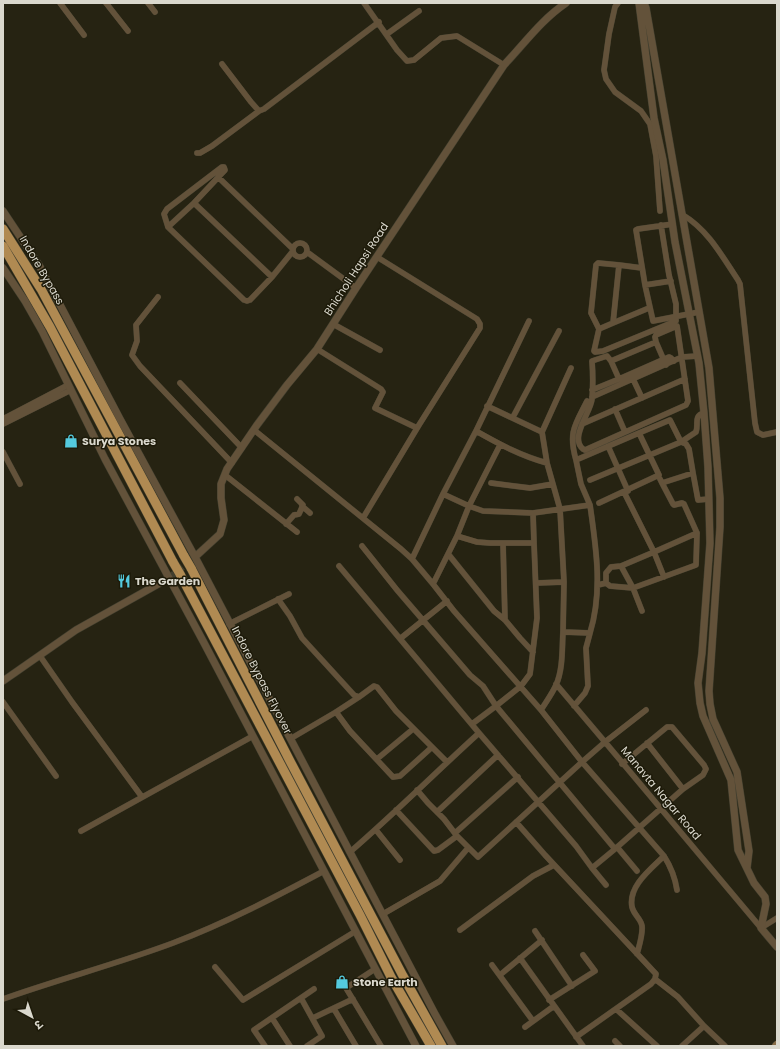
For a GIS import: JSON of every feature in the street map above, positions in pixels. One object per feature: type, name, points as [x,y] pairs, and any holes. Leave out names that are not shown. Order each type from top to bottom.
[{"type":"highway","name":"Indore Bypass","points":[[3,228],[41,289],[57,327]]},
{"type":"highway","name":"Indore Bypass","points":[[3,246],[57,327]]},
{"type":"highway","name":"Indore Bypass Flyover","points":[[57,327],[75,374],[360,915],[391,977],[431,1046]]},
{"type":"highway","name":"Indore Bypass Flyover","points":[[57,327],[93,387],[187,562],[410,988],[442,1046]]},
{"type":"highway","points":[[410,988],[419,983]]},
{"type":"street","points":[[60,3],[84,35]]},
{"type":"street","points":[[106,3],[128,32]]},
{"type":"street","points":[[148,3],[155,12]]},
{"type":"street","points":[[364,3],[379,22],[397,50],[407,61],[414,60],[441,38],[457,36],[504,65]]},
{"type":"street","name":"Bhicholi Hapsi Road","points":[[195,557],[220,534],[224,520],[221,484],[225,475],[254,430],[287,385],[317,348],[504,65],[536,29],[566,3]]},
{"type":"street","points":[[618,3],[615,7],[609,34],[604,70],[606,79],[615,92],[641,111],[650,124],[657,163],[660,211]]},
{"type":"street","points":[[639,3],[654,118],[663,160],[689,314],[698,356],[704,413],[708,467],[710,543],[702,653],[698,683],[703,716],[731,780],[738,850],[754,883],[765,897],[766,904],[761,928]]},
{"type":"street","points":[[644,3],[683,215],[709,368],[720,498],[720,527],[709,691],[713,719],[738,772],[749,851],[746,869]]},
{"type":"street","points":[[387,34],[419,11]]},
{"type":"street","points":[[197,153],[200,153],[212,146],[259,110],[264,109],[379,22]]},
{"type":"street","points":[[222,64],[251,102],[259,110]]},
{"type":"street","points":[[168,227],[194,204],[225,170],[224,167],[167,208],[164,214],[168,227],[244,300],[250,300],[272,278],[297,243],[302,243],[307,247],[307,252],[356,288]]},
{"type":"street","points":[[218,177],[293,250],[295,254],[299,257],[303,256],[307,252]]},
{"type":"street","points":[[194,204],[272,278]]},
{"type":"street","points":[[3,211],[39,265],[57,327],[69,387],[105,459],[416,1046]]},
{"type":"street","points":[[683,215],[693,221],[709,236],[740,284],[757,432],[763,435],[777,432]]},
{"type":"street","points":[[673,224],[636,230],[649,308],[653,321],[699,312]]},
{"type":"street","points":[[642,268],[597,264],[591,313],[599,329],[594,351],[598,353],[676,321],[676,304],[661,225]]},
{"type":"street","points":[[363,518],[417,428],[480,328],[480,324],[477,319],[377,256]]},
{"type":"street","points":[[614,323],[618,265]]},
{"type":"street","points":[[3,268],[27,304],[57,327],[195,557],[453,1046]]},
{"type":"street","points":[[645,286],[671,281]]},
{"type":"street","points":[[158,297],[136,325],[137,340],[132,355],[140,366],[232,464]]},
{"type":"street","points":[[599,329],[649,308]]},
{"type":"street","points":[[412,559],[529,321]]},
{"type":"street","points":[[333,324],[380,350]]},
{"type":"street","points":[[619,379],[611,361],[607,356],[592,361],[590,406],[578,436],[579,446],[582,449],[585,450],[686,405],[688,401],[677,326],[656,335],[655,339],[664,362]]},
{"type":"street","points":[[513,417],[559,331]]},
{"type":"street","points":[[611,361],[656,342]]},
{"type":"street","points":[[317,348],[381,389],[383,392],[375,408],[417,428]]},
{"type":"street","points":[[574,706],[585,693],[588,686],[586,648],[595,617],[598,585],[597,550],[590,505],[581,484],[572,446],[572,436],[576,422],[590,396],[619,379],[664,362],[674,361],[682,357],[698,356]]},
{"type":"street","points":[[590,396],[633,379],[664,362]]},
{"type":"street","points":[[541,710],[556,684],[561,668],[564,582],[560,510],[547,463],[542,432],[570,368]]},
{"type":"street","points":[[633,379],[642,398]]},
{"type":"street","points":[[582,424],[685,379]]},
{"type":"street","points":[[180,384],[242,448]]},
{"type":"street","points":[[3,419],[69,387]]},
{"type":"street","points":[[3,424],[69,387]]},
{"type":"street","points":[[487,406],[542,432]]},
{"type":"street","points":[[615,409],[625,432]]},
{"type":"street","points":[[590,480],[649,454],[681,442],[696,432],[697,418],[704,413]]},
{"type":"street","points":[[576,460],[670,420],[681,442],[686,444],[689,450],[698,500],[709,499]]},
{"type":"street","points":[[254,430],[412,559],[454,611],[521,686],[582,762],[664,856],[671,866],[677,890]]},
{"type":"street","points":[[476,431],[500,445],[526,457],[547,463]]},
{"type":"street","points":[[598,585],[606,583],[610,586],[633,588],[696,565],[697,533],[684,504],[672,504],[639,433]]},
{"type":"street","points":[[433,584],[449,555],[469,506],[500,445]]},
{"type":"street","points":[[608,446],[626,492],[664,577]]},
{"type":"street","points":[[3,452],[20,484]]},
{"type":"street","points":[[662,483],[693,473]]},
{"type":"street","points":[[225,475],[297,532]]},
{"type":"street","points":[[599,503],[626,492],[659,475]]},
{"type":"street","points":[[491,483],[530,488],[553,484]]},
{"type":"street","points":[[443,494],[483,511],[533,513],[590,505]]},
{"type":"street","points":[[297,499],[310,513]]},
{"type":"street","points":[[286,524],[294,515],[299,514],[302,506]]},
{"type":"street","points":[[472,724],[521,686],[530,674],[538,618],[533,513]]},
{"type":"street","points":[[606,583],[606,573],[611,567],[621,566],[697,533]]},
{"type":"street","points":[[458,536],[477,542],[534,543]]},
{"type":"street","points":[[503,543],[505,620]]},
{"type":"street","points":[[362,546],[470,676],[483,686],[496,706],[559,783],[637,871]]},
{"type":"street","points":[[449,555],[494,610],[505,620],[533,652]]},
{"type":"street","points":[[339,566],[576,846],[606,885]]},
{"type":"street","points":[[621,566],[633,588],[642,611]]},
{"type":"street","points":[[3,681],[76,630],[169,578]]},
{"type":"street","points":[[536,583],[564,582]]},
{"type":"street","points":[[229,624],[288,594]]},
{"type":"street","points":[[278,599],[290,616],[302,638],[354,695],[359,696]]},
{"type":"street","points":[[401,638],[422,619],[447,601]]},
{"type":"street","points":[[563,632],[590,633]]},
{"type":"street","points":[[40,656],[142,797]]},
{"type":"street","name":"Manavta Nagar Road","points":[[556,684],[777,947]]},
{"type":"street","points":[[290,739],[336,712],[374,686],[377,687],[396,711],[431,748],[447,762]]},
{"type":"street","points":[[3,702],[56,776]]},
{"type":"street","points":[[417,790],[456,835],[478,857],[582,762],[646,710]]},
{"type":"street","points":[[336,712],[350,730],[393,777],[396,778],[400,776],[431,748]]},
{"type":"street","points":[[592,868],[683,789],[703,775],[706,769],[672,727],[667,727],[622,764]]},
{"type":"street","points":[[377,759],[413,729]]},
{"type":"street","points":[[350,852],[376,830],[479,733]]},
{"type":"street","points":[[81,831],[253,736]]},
{"type":"street","points":[[647,743],[683,789]]},
{"type":"street","points":[[437,812],[498,755]]},
{"type":"street","points":[[396,810],[434,851],[438,850],[518,778]]},
{"type":"street","points":[[516,822],[656,974],[655,979],[651,984],[576,1037]]},
{"type":"street","points":[[376,830],[400,860]]},
{"type":"street","points":[[382,914],[440,882],[468,848]]},
{"type":"street","points":[[637,954],[642,927],[634,914],[632,905],[634,890],[644,875],[664,856]]},
{"type":"street","points":[[460,930],[533,876],[554,865]]},
{"type":"street","points":[[3,1000],[40,986],[139,956],[219,925],[270,900],[324,870]]},
{"type":"street","points":[[761,928],[777,918]]},
{"type":"street","points":[[215,966],[243,1000],[356,931]]},
{"type":"street","points":[[535,931],[572,986]]},
{"type":"street","points":[[500,975],[542,940]]},
{"type":"street","points":[[550,1000],[595,971],[583,955]]},
{"type":"street","points":[[520,958],[583,1046]]},
{"type":"street","points":[[492,965],[533,1021]]},
{"type":"street","points":[[375,969],[346,988],[381,1046]]},
{"type":"street","points":[[655,979],[678,997],[704,1026],[725,1046]]},
{"type":"street","points":[[265,1046],[254,1030],[314,989]]},
{"type":"street","points":[[301,998],[322,1036],[307,1046]]},
{"type":"street","points":[[313,1018],[353,999]]},
{"type":"street","points":[[525,1027],[554,1006]]},
{"type":"street","points":[[334,1009],[356,1046]]},
{"type":"street","points":[[616,1009],[657,1046]]},
{"type":"street","points":[[272,1018],[290,1046]]},
{"type":"street","points":[[682,1046],[704,1026]]},
{"type":"street","points":[[614,1041],[620,1046]]},
{"type":"tunnel","points":[[169,578],[195,557]]},
{"type":"place","name":"Surya Stones","points":[[71,441]]},
{"type":"place","name":"The Garden","points":[[124,581]]},
{"type":"place","name":"Stone Earth","points":[[342,982]]}]
